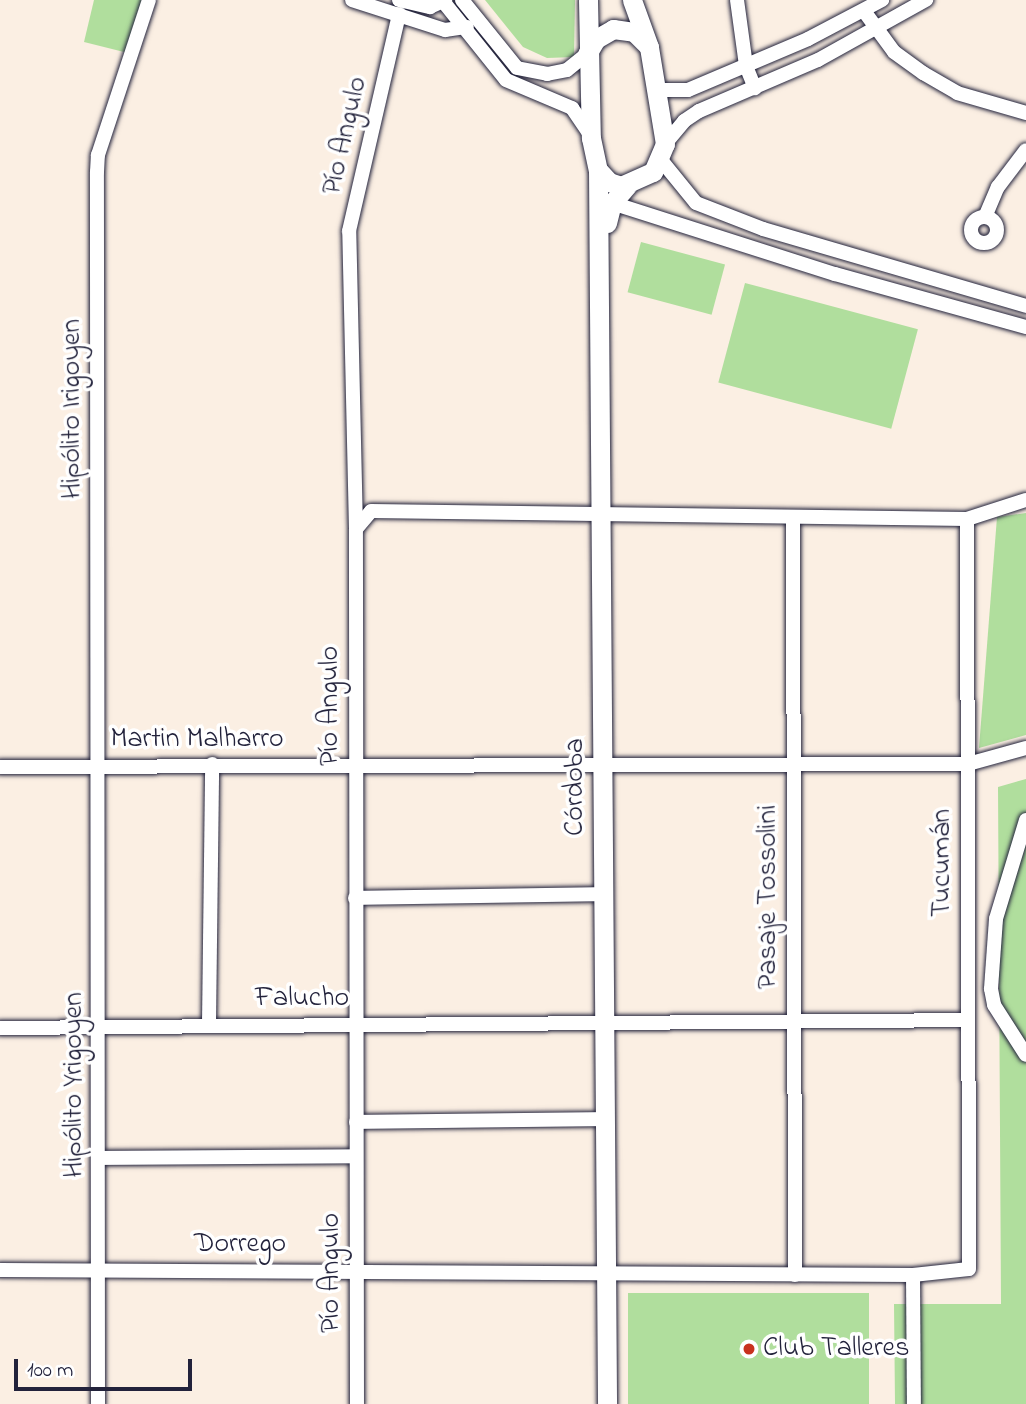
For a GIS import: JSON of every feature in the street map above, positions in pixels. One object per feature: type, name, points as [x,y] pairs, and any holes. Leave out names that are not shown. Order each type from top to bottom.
[{"type":"street","name":"Hipólito Irigoyen","points":[[97,765],[97,172],[103,138],[132,60],[149,0]]},
{"type":"street","points":[[352,0],[399,7],[429,7],[443,1],[506,80],[572,108],[592,138]]},
{"type":"street","points":[[462,0],[517,68],[531,74],[567,71],[587,54],[596,39],[613,29],[634,32],[649,47]]},
{"type":"street","name":"Córdoba","points":[[588,0],[587,54],[592,138],[598,170],[606,514]]},
{"type":"street","points":[[632,0],[649,47],[658,90],[663,152],[690,199],[764,229],[1026,306]]},
{"type":"street","points":[[737,0],[746,66],[755,88]]},
{"type":"street","points":[[658,90],[688,90],[746,66],[882,0]]},
{"type":"street","points":[[926,0],[875,32],[699,111],[684,121],[653,172],[627,186],[612,202],[788,259],[1026,327]]},
{"type":"street","points":[[399,7],[445,30],[463,29],[479,21]]},
{"type":"street","name":"Pío Angulo","points":[[357,1404],[356,529],[349,231],[399,7]]},
{"type":"street","points":[[864,11],[875,32],[894,52],[957,93],[1026,113]]},
{"type":"street","points":[[985,217],[999,187],[1026,150]]},
{"type":"street","points":[[598,170],[609,182],[627,186]]},
{"type":"street","name":"Córdoba","points":[[607,1404],[610,1273],[607,225],[612,202]]},
{"type":"street","points":[[764,229],[788,259]]},
{"type":"street","points":[[356,529],[371,511],[967,519],[1026,500]]},
{"type":"street","name":"Pasaje Tossolini","points":[[793,518],[795,1275]]},
{"type":"street","name":"Tucumán","points":[[967,519],[970,1269]]},
{"type":"street","name":"Martin Malharro","points":[[0,767],[212,764],[794,767],[968,764],[1026,748]]},
{"type":"street","points":[[209,1024],[212,764]]},
{"type":"street","name":"Hipólito Yrigoyen","points":[[97,765],[100,1025],[98,1404]]},
{"type":"street","name":"Córdoba","points":[[608,767],[604,894],[608,1021],[604,1119],[614,1404]]},
{"type":"street","points":[[1026,820],[996,919],[991,989],[994,1005],[1026,1055]]},
{"type":"street","points":[[355,898],[604,894]]},
{"type":"street","name":"Falucho","points":[[0,1028],[209,1024],[968,1020]]},
{"type":"street","points":[[356,1122],[604,1119]]},
{"type":"street","points":[[99,1158],[356,1156]]},
{"type":"street","name":"Dorrego","points":[[0,1270],[912,1275],[970,1269]]},
{"type":"street","points":[[912,1275],[914,1404]]},
{"type":"green space","points":[[94,0],[142,0],[128,53],[84,42]]},
{"type":"green space","points":[[485,0],[575,0],[574,57],[547,58],[523,47]]},
{"type":"green space","points":[[641,242],[725,265],[712,315],[628,292]]},
{"type":"green space","points":[[745,283],[918,329],[891,429],[718,382]]},
{"type":"green space","points":[[1026,513],[1026,735],[979,748],[997,517]]},
{"type":"green space","points":[[1026,779],[1026,1404],[895,1404],[894,1304],[1001,1304],[998,787]]},
{"type":"green space","name":"Club Talleres","points":[[628,1293],[869,1293],[869,1404],[628,1404]]},
{"type":"place","name":"Club Talleres","points":[[749,1349]]}]
